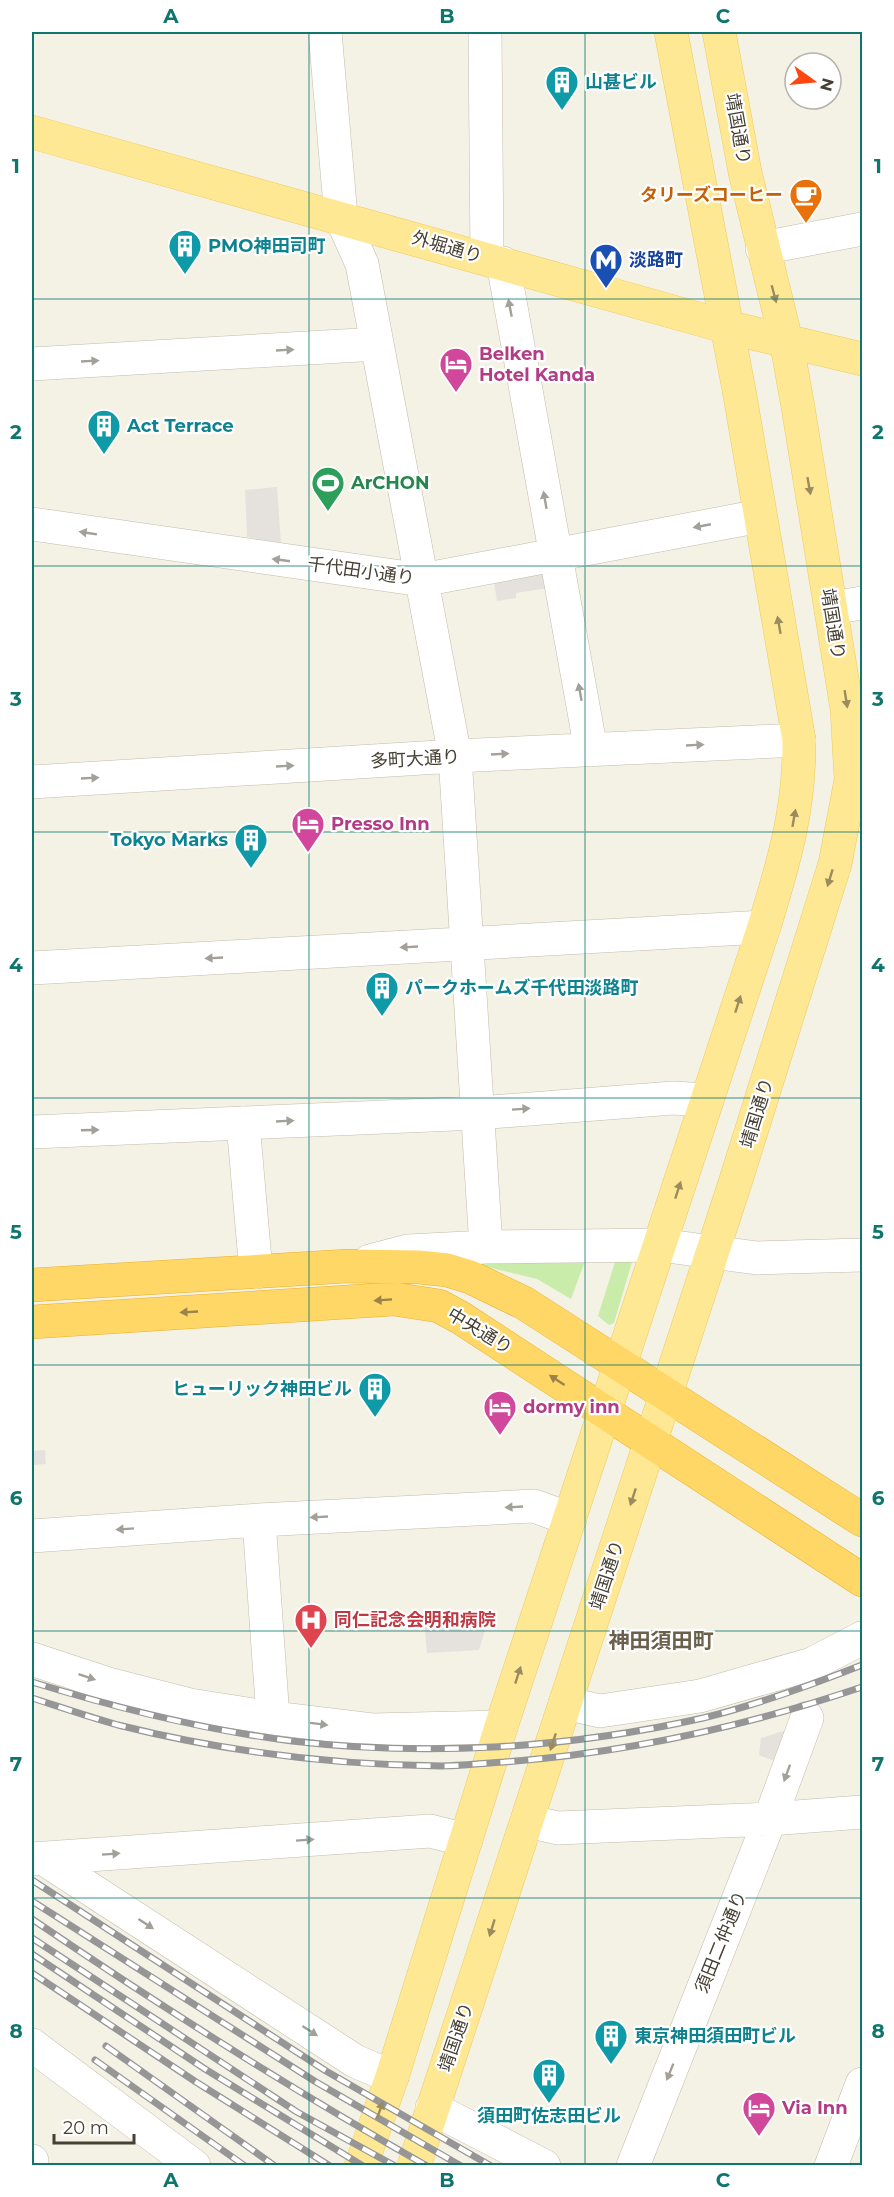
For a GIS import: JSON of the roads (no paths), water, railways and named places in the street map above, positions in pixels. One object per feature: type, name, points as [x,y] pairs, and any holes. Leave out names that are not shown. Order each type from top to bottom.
[{"type":"highway","points":[[32,1285],[348,1266],[418,1267],[447,1270],[470,1277],[524,1304],[862,1520]]},
{"type":"highway","name":"中央通り","points":[[32,1322],[394,1299],[439,1306],[462,1318],[862,1580]]},
{"type":"main road","points":[[361,2166],[392,2077],[501,1727],[764,927],[790,841],[798,795],[799,740],[728,327],[671,32]]},
{"type":"main road","name":"靖国通り","points":[[414,2166],[713,1251],[835,864],[857,781],[847,710],[847,606],[786,340],[762,248],[719,32]]},
{"type":"main road","name":"外堀通り","points":[[32,132],[728,327],[862,358]]},
{"type":"street","points":[[485,32],[495,261],[555,555],[591,750]]},
{"type":"street","points":[[320,34],[341,217],[362,264],[455,756],[486,1247]]},
{"type":"street","points":[[762,248],[862,229]]},
{"type":"street","points":[[32,364],[377,344]]},
{"type":"street","name":"千代田小通り","points":[[32,524],[422,580],[760,516]]},
{"type":"street","name":"多町大通り","points":[[32,782],[455,756],[799,740]]},
{"type":"street","points":[[32,968],[764,927]]},
{"type":"street","points":[[32,1132],[478,1113],[665,1099],[707,1100]]},
{"type":"street","points":[[243,1123],[256,1272]]},
{"type":"street","points":[[348,1266],[408,1251],[486,1247],[660,1245],[778,1258],[862,1255]]},
{"type":"street","points":[[32,1536],[259,1520],[534,1506],[570,1519]]},
{"type":"street","points":[[259,1520],[273,1718]]},
{"type":"street","points":[[565,1703],[600,1711],[700,1696],[812,1664],[862,1638]]},
{"type":"street","points":[[32,1659],[108,1684],[190,1705],[273,1718],[372,1730],[501,1727]]},
{"type":"street","name":"須田二仲通り","points":[[633,2166],[770,1819],[807,1718]]},
{"type":"street","points":[[527,1821],[558,1828],[770,1819],[862,1812]]},
{"type":"street","points":[[38,1859],[430,1831],[466,1840]]},
{"type":"street","points":[[38,1859],[355,2061],[392,2077]]},
{"type":"street","points":[[32,2045],[194,2166]]},
{"type":"street","points":[[831,2166],[862,2084]]},
{"type":"street","points":[[432,2108],[544,2166]]},
{"type":"railway","points":[[32,1682],[96,1701],[226,1731],[343,1746],[447,1749],[550,1743],[653,1728],[703,1718],[804,1687],[862,1665]]},
{"type":"railway","points":[[32,1698],[118,1725],[237,1749],[360,1763],[441,1766],[550,1758],[641,1745],[775,1714],[862,1687]]},
{"type":"railway","points":[[32,1880],[326,2071],[491,2166]]},
{"type":"railway","points":[[32,1901],[316,2082],[461,2166]]},
{"type":"railway","points":[[32,1919],[226,2046],[427,2166]]},
{"type":"railway","points":[[32,1938],[297,2112],[395,2166]]},
{"type":"railway","points":[[32,1954],[205,2069],[363,2166]]},
{"type":"railway","points":[[32,1973],[196,2082],[330,2166]]},
{"type":"railway","points":[[106,2046],[275,2166]]},
{"type":"railway","points":[[95,2060],[245,2166]]},
{"type":"place","name":"山甚ビル","points":[[562,111]]},
{"type":"place","name":"タリーズコーヒー","points":[[806,224]]},
{"type":"place","name":"PMO神田司町","points":[[185,275]]},
{"type":"place","name":"淡路町","points":[[606,289]]},
{"type":"place","name":"Belken Hotel Kanda","points":[[456,393]]},
{"type":"place","name":"Act Terrace","points":[[104,455]]},
{"type":"place","name":"ArCHON","points":[[328,512]]},
{"type":"place","name":"Presso Inn","points":[[308,853]]},
{"type":"place","name":"Tokyo Marks","points":[[251,869]]},
{"type":"place","name":"パークホームズ千代田淡路町","points":[[382,1017]]},
{"type":"place","name":"ヒューリック神田ビル","points":[[375,1418]]},
{"type":"place","name":"dormy inn","points":[[500,1436]]},
{"type":"place","name":"同仁記念会明和病院","points":[[311,1649]]},
{"type":"place","name":"東京神田須田町ビル","points":[[611,2065]]},
{"type":"place","name":"須田町佐志田ビル","points":[[549,2104]]},
{"type":"place","name":"Via Inn","points":[[759,2137]]},
{"type":"district","name":"神田須田町","points":[[661,1641]]}]
